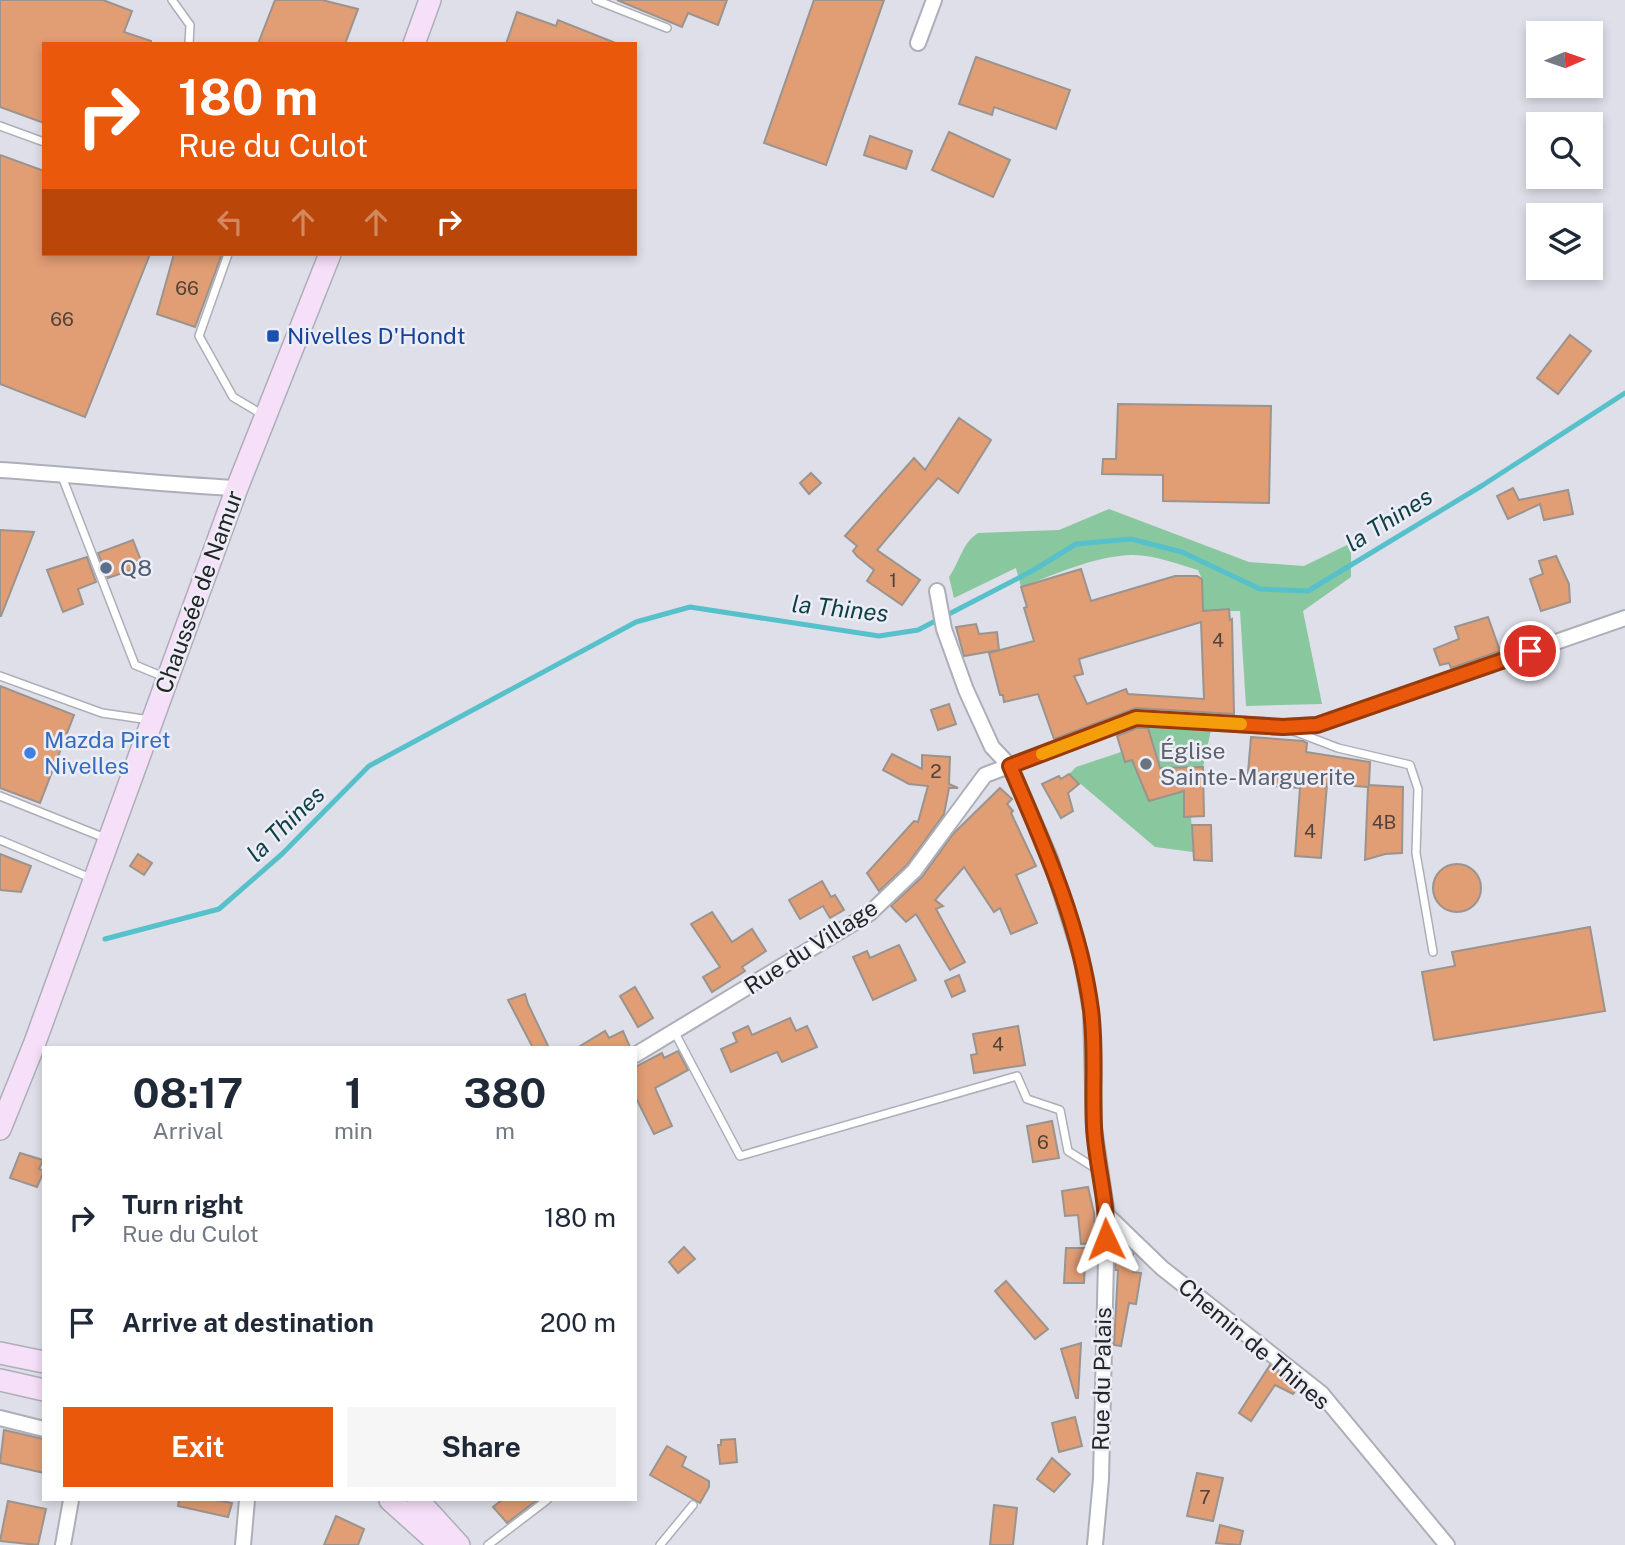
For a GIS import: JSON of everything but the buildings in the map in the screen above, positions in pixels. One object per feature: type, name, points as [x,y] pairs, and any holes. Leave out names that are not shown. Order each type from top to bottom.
[{"type":"main road","points":[[415,42],[430,0]]},
{"type":"main road","name":"Chaussée de Namur","points":[[0,1129],[39,1051],[94,879],[167,678],[237,488],[329,256]]},
{"type":"main road","points":[[0,1353],[42,1362]]},
{"type":"main road","points":[[0,1380],[42,1390]]},
{"type":"main road","points":[[391,1501],[440,1545]]},
{"type":"main road","points":[[419,1501],[458,1545]]},
{"type":"street","points":[[918,43],[934,0]]},
{"type":"street","points":[[0,470],[148,484],[237,488]]},
{"type":"street","name":"Rue du Palais","points":[[937,591],[944,629],[966,690],[992,747],[1010,766],[1050,858],[1081,956],[1091,1011],[1094,1128],[1098,1170],[1107,1214],[1101,1479],[1095,1545]]},
{"type":"street","points":[[985,775],[1136,718],[1283,727],[1317,725],[1625,618]]},
{"type":"street","name":"Rue du Village","points":[[637,1054],[870,913],[914,871],[985,775],[992,747]]},
{"type":"street","name":"Chemin de Thines","points":[[1107,1214],[1162,1268],[1321,1393],[1447,1545]]},
{"type":"street","points":[[0,1418],[42,1428]]},
{"type":"street","points":[[63,1545],[71,1501]]},
{"type":"street","points":[[243,1545],[247,1501]]},
{"type":"lane","points":[[172,0],[190,25],[189,42]]},
{"type":"lane","points":[[596,0],[667,28]]},
{"type":"lane","points":[[0,126],[42,141]]},
{"type":"lane","points":[[227,256],[199,335],[233,397],[265,416]]},
{"type":"lane","points":[[61,474],[135,665],[167,678]]},
{"type":"lane","points":[[0,676],[102,713],[152,721]]},
{"type":"lane","points":[[1283,727],[1338,748],[1410,765],[1418,789],[1416,853],[1433,952]]},
{"type":"lane","points":[[0,796],[109,839]]},
{"type":"lane","points":[[0,840],[94,879]]},
{"type":"lane","points":[[675,1033],[740,1156],[1017,1076],[1027,1099],[1060,1110],[1068,1151],[1098,1170]]},
{"type":"lane","points":[[488,1545],[546,1501]]},
{"type":"lane","points":[[660,1545],[692,1505]]},
{"type":"green space","points":[[1109,509],[1249,562],[1304,566],[1351,543],[1351,577],[1303,611],[1322,704],[1246,706],[1240,611],[1203,611],[1202,579],[1198,570],[1165,560],[1139,555],[1116,556],[1074,567],[1021,587],[1016,568],[954,598],[949,577],[965,547],[978,533],[1059,530]]},
{"type":"green space","points":[[1148,727],[1211,730],[1203,767],[1183,768],[1184,816],[1191,816],[1193,852],[1155,847],[1069,774],[1076,767],[1121,752],[1125,762],[1132,760],[1149,801],[1162,798],[1159,768]]},
{"type":"waterway","name":"la Thines","points":[[105,939],[219,909],[282,854],[369,766],[636,622],[690,607],[879,636],[918,630],[1032,571],[1076,544],[1131,539],[1182,552],[1260,589],[1308,591],[1483,485],[1625,393]]},
{"type":"slow traffic","points":[[1042,754],[1136,718],[1241,724]]},
{"type":"place","name":"Nivelles D'Hondt","points":[[273,336]]},
{"type":"place","name":"Q8","points":[[106,568]]},
{"type":"place","name":"Mazda Piret Nivelles","points":[[30,753]]},
{"type":"place","name":"Église Sainte-Marguerite","points":[[1146,764]]},
{"type":"route","points":[[1106,1239],[1107,1214],[1098,1170],[1094,1128],[1091,1011],[1081,956],[1050,858],[1010,766],[1136,718],[1283,727],[1317,725],[1530,651]]}]
